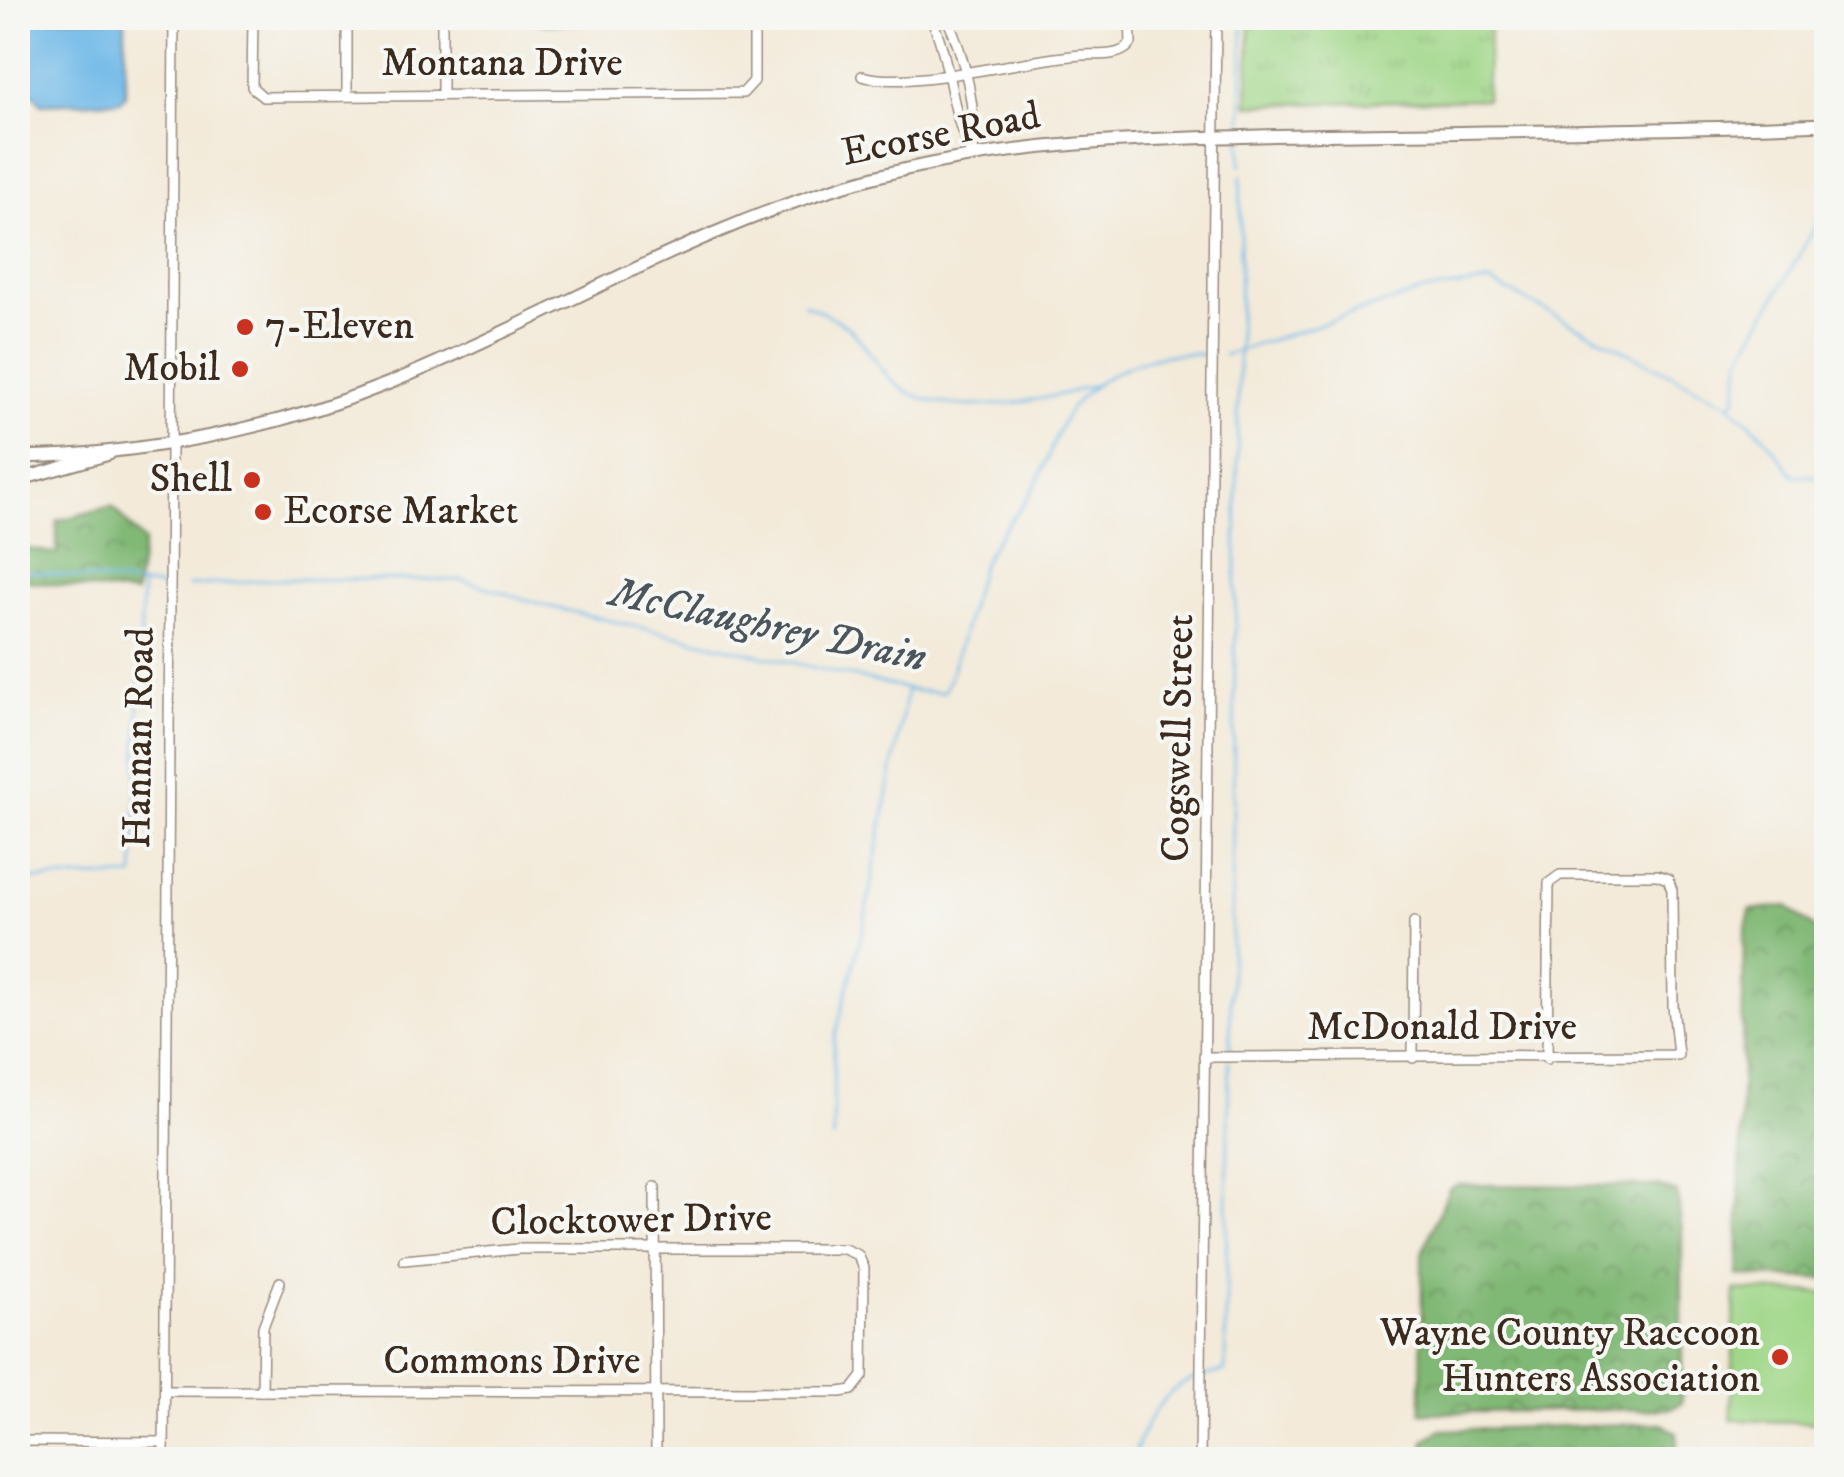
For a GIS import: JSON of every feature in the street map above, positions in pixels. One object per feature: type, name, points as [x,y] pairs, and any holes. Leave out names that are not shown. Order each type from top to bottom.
[{"type":"main road","name":"Ecorse Road","points":[[18,457],[118,451],[309,410],[387,384],[693,240],[790,201],[878,176],[973,156],[1054,144],[1826,124]]},
{"type":"main road","name":"Ecorse Road","points":[[18,480],[67,470],[118,451]]},
{"type":"street","name":"Hannan Road","points":[[164,1460],[174,18]]},
{"type":"street","name":"Montana Drive","points":[[253,18],[256,94],[347,96],[749,91],[754,81],[754,18]]},
{"type":"street","points":[[347,18],[347,96]]},
{"type":"street","points":[[442,18],[442,95]]},
{"type":"street","points":[[931,18],[949,73],[961,135],[973,156]]},
{"type":"street","points":[[947,18],[963,70],[975,132],[973,156]]},
{"type":"street","points":[[862,76],[893,81],[1126,51],[1131,43],[1130,18]]},
{"type":"street","name":"Cogswell Street","points":[[1200,1460],[1216,18]]},
{"type":"street","name":"McDonald Drive","points":[[1204,1057],[1547,1059],[1678,1055],[1673,1006],[1672,890],[1668,879],[1560,876],[1549,883],[1547,1059]]},
{"type":"street","points":[[1413,1058],[1414,922]]},
{"type":"street","points":[[655,1188],[656,1460]]},
{"type":"street","name":"Clocktower Drive","points":[[404,1260],[519,1249],[838,1248],[858,1255],[864,1268],[864,1372],[857,1386]]},
{"type":"street","points":[[262,1391],[263,1327],[280,1282]]},
{"type":"street","name":"Commons Drive","points":[[165,1390],[840,1392],[857,1386]]},
{"type":"street","points":[[26,1441],[164,1442]]},
{"type":"green space","points":[[1250,18],[1490,18],[1486,99],[1248,105]]},
{"type":"green space","points":[[112,506],[144,542],[135,594],[18,580],[18,547],[57,554],[57,521]]},
{"type":"green space","points":[[1787,906],[1826,938],[1826,1279],[1738,1276],[1744,937],[1750,910]]},
{"type":"green space","points":[[1457,1185],[1658,1186],[1677,1193],[1682,1231],[1682,1403],[1669,1409],[1421,1413],[1422,1253],[1449,1189]]},
{"type":"green space","name":"Wayne County Raccoon Hunters Association","points":[[1735,1290],[1826,1293],[1826,1423],[1731,1420]]},
{"type":"green space","points":[[1661,1423],[1677,1433],[1677,1459],[1423,1459],[1425,1440],[1441,1430]]},
{"type":"water","points":[[29,18],[125,18],[125,95],[120,101],[42,104],[30,91]]},
{"type":"water","points":[[519,18],[685,18],[675,30],[623,21],[544,24]]},
{"type":"waterway","points":[[1242,131],[1243,18]]},
{"type":"waterway","points":[[1241,139],[1241,166]]},
{"type":"waterway","points":[[1230,1052],[1241,175]]},
{"type":"waterway","name":"McClaughrey Drain","points":[[1730,404],[1736,399],[1741,357],[1826,208]]},
{"type":"waterway","name":"McClaughrey Drain","points":[[1224,355],[1424,291],[1490,282],[1729,404],[1762,434],[1793,475],[1826,477]]},
{"type":"waterway","points":[[804,304],[846,326],[895,383],[923,398],[946,404],[998,405],[1094,385]]},
{"type":"waterway","name":"McClaughrey Drain","points":[[188,586],[277,579],[463,580],[547,606],[916,691],[943,692],[986,557],[1032,491],[1069,411],[1103,379],[1135,364],[1169,355],[1203,355]]},
{"type":"waterway","name":"McClaughrey Drain","points":[[18,570],[161,587]]},
{"type":"waterway","points":[[18,880],[134,876],[142,586]]},
{"type":"waterway","points":[[833,1139],[834,1041],[863,929],[907,689]]},
{"type":"waterway","points":[[1205,1376],[1225,1371],[1229,1060]]},
{"type":"waterway","points":[[1134,1460],[1155,1410],[1174,1390],[1197,1378]]},
{"type":"place","name":"7-Eleven","points":[[245,327]]},
{"type":"place","name":"Mobil","points":[[240,369]]},
{"type":"place","name":"Shell","points":[[252,480]]},
{"type":"place","name":"Ecorse Market","points":[[263,512]]},
{"type":"place","name":"Wayne County Raccoon Hunters Association","points":[[1780,1357]]}]
